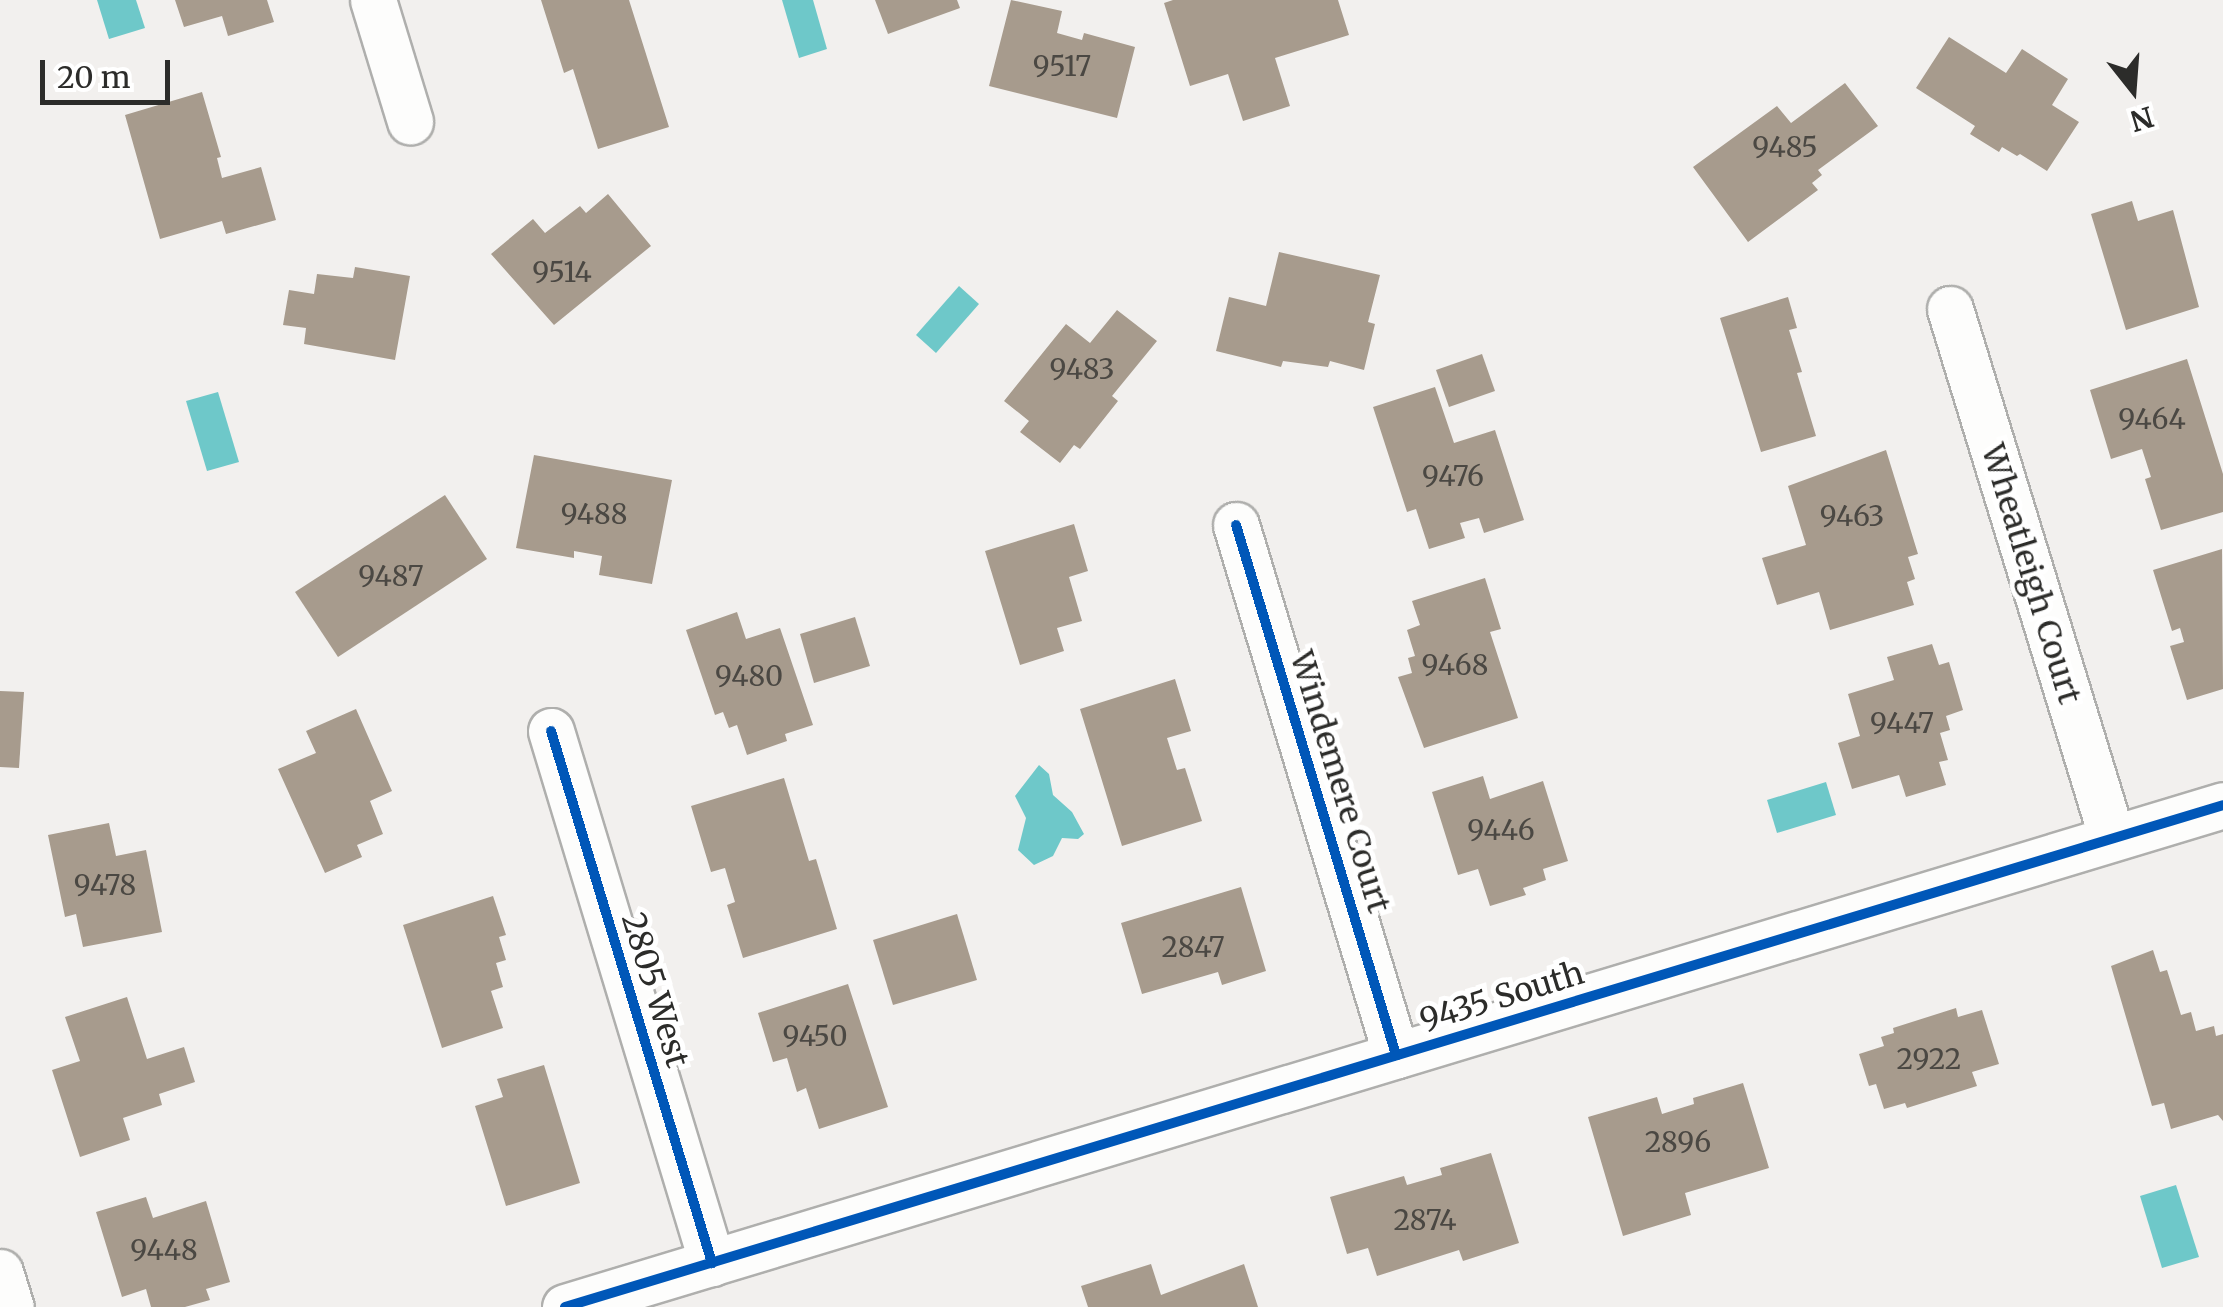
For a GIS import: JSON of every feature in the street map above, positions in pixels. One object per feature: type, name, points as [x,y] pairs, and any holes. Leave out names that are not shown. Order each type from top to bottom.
[{"type":"street","points":[[373,0],[410,121]]},
{"type":"street","name":"Wheatleigh Court","points":[[1950,309],[2112,838]]},
{"type":"street","name":"Windemere Court","points":[[1236,524],[1396,1055]]},
{"type":"street","name":"2805 West","points":[[550,731],[712,1262]]},
{"type":"street","name":"9435 South","points":[[565,1307],[2223,804]]},
{"type":"street","points":[[0,1272],[10,1307]]},
{"type":"water","points":[[97,0],[136,0],[145,28],[109,39]]},
{"type":"water","points":[[782,0],[813,0],[827,49],[799,58]]},
{"type":"water","points":[[959,286],[979,304],[936,353],[916,335]]},
{"type":"water","points":[[218,392],[239,462],[207,471],[186,401]]},
{"type":"water","points":[[1039,765],[1049,774],[1053,795],[1072,812],[1084,834],[1078,839],[1062,838],[1053,856],[1034,865],[1018,850],[1026,818],[1015,796]]},
{"type":"water","points":[[1826,782],[1836,815],[1777,833],[1767,800]]},
{"type":"water","points":[[2176,1185],[2199,1257],[2162,1268],[2140,1196]]},
{"type":"building","points":[[175,0],[267,0],[274,22],[228,36],[222,16],[184,27]]},
{"type":"building","points":[[541,0],[629,0],[669,127],[598,149],[573,69],[564,73]]},
{"type":"building","points":[[875,0],[957,0],[960,8],[888,34]]},
{"type":"building","points":[[1011,0],[1062,11],[1057,33],[1082,40],[1084,33],[1135,47],[1117,118],[989,86]]},
{"type":"building","points":[[1338,0],[1349,35],[1275,58],[1290,106],[1243,121],[1228,74],[1190,86],[1164,3]]},
{"type":"building","points":[[1949,37],[2006,73],[2022,49],[2068,79],[2052,105],[2079,122],[2047,171],[2020,154],[2002,147],[1999,152],[1970,134],[1975,126],[1916,88]]},
{"type":"building","points":[[1845,83],[1878,126],[1818,170],[1822,175],[1812,183],[1818,190],[1748,242],[1693,167],[1777,106],[1791,123]]},
{"type":"building","points":[[202,92],[221,157],[217,158],[222,178],[261,167],[276,220],[226,234],[222,221],[160,239],[125,115]]},
{"type":"building","points":[[608,194],[651,246],[554,325],[491,254],[533,219],[545,233],[580,206],[586,213]]},
{"type":"building","points":[[2132,201],[2138,221],[2173,210],[2199,307],[2126,330],[2091,214]]},
{"type":"building","points":[[1279,252],[1380,275],[1368,322],[1375,324],[1364,370],[1330,361],[1328,367],[1283,361],[1281,367],[1216,351],[1229,297],[1266,306]]},
{"type":"building","points":[[355,267],[410,276],[395,360],[304,344],[306,328],[283,325],[289,290],[314,294],[317,274],[353,278]]},
{"type":"building","points":[[1788,297],[1797,328],[1789,330],[1802,372],[1797,373],[1816,436],[1761,452],[1720,318]]},
{"type":"building","points":[[1117,310],[1157,341],[1112,396],[1118,401],[1080,449],[1074,445],[1060,463],[1020,432],[1029,421],[1004,401],[1066,324],[1090,343]]},
{"type":"building","points":[[1482,354],[1495,391],[1449,407],[1436,370]]},
{"type":"building","points":[[2187,359],[2223,474],[2223,512],[2161,530],[2145,479],[2151,477],[2142,449],[2111,459],[2090,390]]},
{"type":"building","points":[[1435,387],[1454,443],[1495,430],[1524,520],[1484,533],[1479,518],[1460,523],[1465,538],[1429,549],[1416,509],[1407,512],[1373,407]]},
{"type":"building","points":[[1886,450],[1918,554],[1908,557],[1915,579],[1907,582],[1914,605],[1830,630],[1819,592],[1777,605],[1762,558],[1806,545],[1788,486]]},
{"type":"building","points":[[534,455],[672,480],[652,584],[599,575],[602,556],[574,551],[574,558],[516,548]]},
{"type":"building","points":[[445,495],[487,559],[338,657],[295,592]]},
{"type":"building","points":[[1074,524],[1088,571],[1069,577],[1082,621],[1057,628],[1064,651],[1020,665],[985,551]]},
{"type":"building","points":[[2222,549],[2223,689],[2187,700],[2170,646],[2184,642],[2180,628],[2172,631],[2153,570]]},
{"type":"building","points":[[1485,578],[1501,629],[1490,632],[1518,718],[1424,748],[1398,677],[1412,673],[1408,658],[1415,656],[1407,630],[1420,625],[1412,601]]},
{"type":"building","points":[[737,612],[746,639],[780,628],[813,725],[785,734],[787,741],[747,755],[737,725],[729,728],[723,712],[715,715],[686,630]]},
{"type":"building","points":[[855,617],[870,666],[814,683],[800,634]]},
{"type":"building","points":[[1932,644],[1939,665],[1949,662],[1963,710],[1946,716],[1950,730],[1940,733],[1948,760],[1939,762],[1946,785],[1906,797],[1899,775],[1852,789],[1838,743],[1860,736],[1848,694],[1894,680],[1887,657]]},
{"type":"building","points":[[1175,679],[1191,731],[1167,738],[1177,770],[1185,768],[1202,821],[1122,846],[1080,709]]},
{"type":"building","points":[[0,691],[24,692],[19,768],[0,767]]},
{"type":"building","points":[[356,709],[392,791],[370,801],[383,834],[357,845],[362,857],[325,873],[278,769],[316,753],[306,731]]},
{"type":"building","points":[[1483,776],[1490,799],[1543,781],[1568,861],[1543,869],[1546,880],[1523,888],[1526,895],[1490,906],[1478,869],[1458,875],[1432,792]]},
{"type":"building","points":[[784,778],[809,861],[816,859],[837,929],[743,958],[727,905],[735,902],[725,868],[711,872],[691,806]]},
{"type":"building","points":[[109,823],[116,856],[146,850],[162,932],[83,947],[76,914],[65,917],[48,835]]},
{"type":"building","points":[[1241,887],[1266,971],[1222,985],[1218,972],[1142,994],[1121,923]]},
{"type":"building","points":[[493,896],[506,935],[499,937],[506,960],[496,963],[503,987],[491,991],[503,1028],[442,1048],[403,925]]},
{"type":"building","points":[[957,914],[977,980],[893,1005],[873,940]]},
{"type":"building","points":[[2153,950],[2160,972],[2167,970],[2181,1015],[2191,1012],[2196,1031],[2214,1026],[2216,1036],[2223,1034],[2223,1121],[2218,1115],[2171,1129],[2164,1103],[2152,1106],[2111,966]]},
{"type":"building","points":[[848,984],[888,1107],[819,1129],[806,1088],[797,1092],[787,1058],[773,1062],[758,1013]]},
{"type":"building","points":[[127,997],[147,1059],[184,1047],[195,1082],[159,1094],[162,1105],[123,1118],[130,1140],[80,1157],[52,1070],[80,1061],[65,1017]]},
{"type":"building","points":[[1956,1008],[1958,1017],[1982,1010],[1999,1064],[1972,1072],[1977,1086],[1907,1108],[1905,1103],[1884,1109],[1876,1084],[1869,1086],[1859,1054],[1884,1046],[1881,1037],[1894,1033],[1893,1028]]},
{"type":"building","points":[[544,1065],[580,1183],[506,1206],[475,1106],[503,1097],[497,1079]]},
{"type":"building","points":[[1743,1083],[1769,1168],[1685,1193],[1691,1215],[1623,1236],[1588,1117],[1657,1097],[1662,1114],[1694,1104],[1693,1098]]},
{"type":"building","points":[[1491,1153],[1519,1243],[1463,1261],[1459,1250],[1377,1276],[1368,1248],[1347,1254],[1330,1197],[1404,1176],[1407,1185],[1442,1175],[1440,1168]]},
{"type":"building","points":[[146,1197],[153,1218],[206,1201],[230,1282],[206,1289],[210,1300],[185,1307],[151,1307],[146,1289],[122,1297],[96,1212]]},
{"type":"building","points":[[1151,1264],[1161,1295],[1244,1264],[1258,1307],[1088,1307],[1081,1286]]},
{"type":"cycle path","points":[[1236,525],[1396,1055]]},
{"type":"cycle path","points":[[551,731],[712,1263]]},
{"type":"cycle path","points":[[565,1307],[2223,805]]}]
